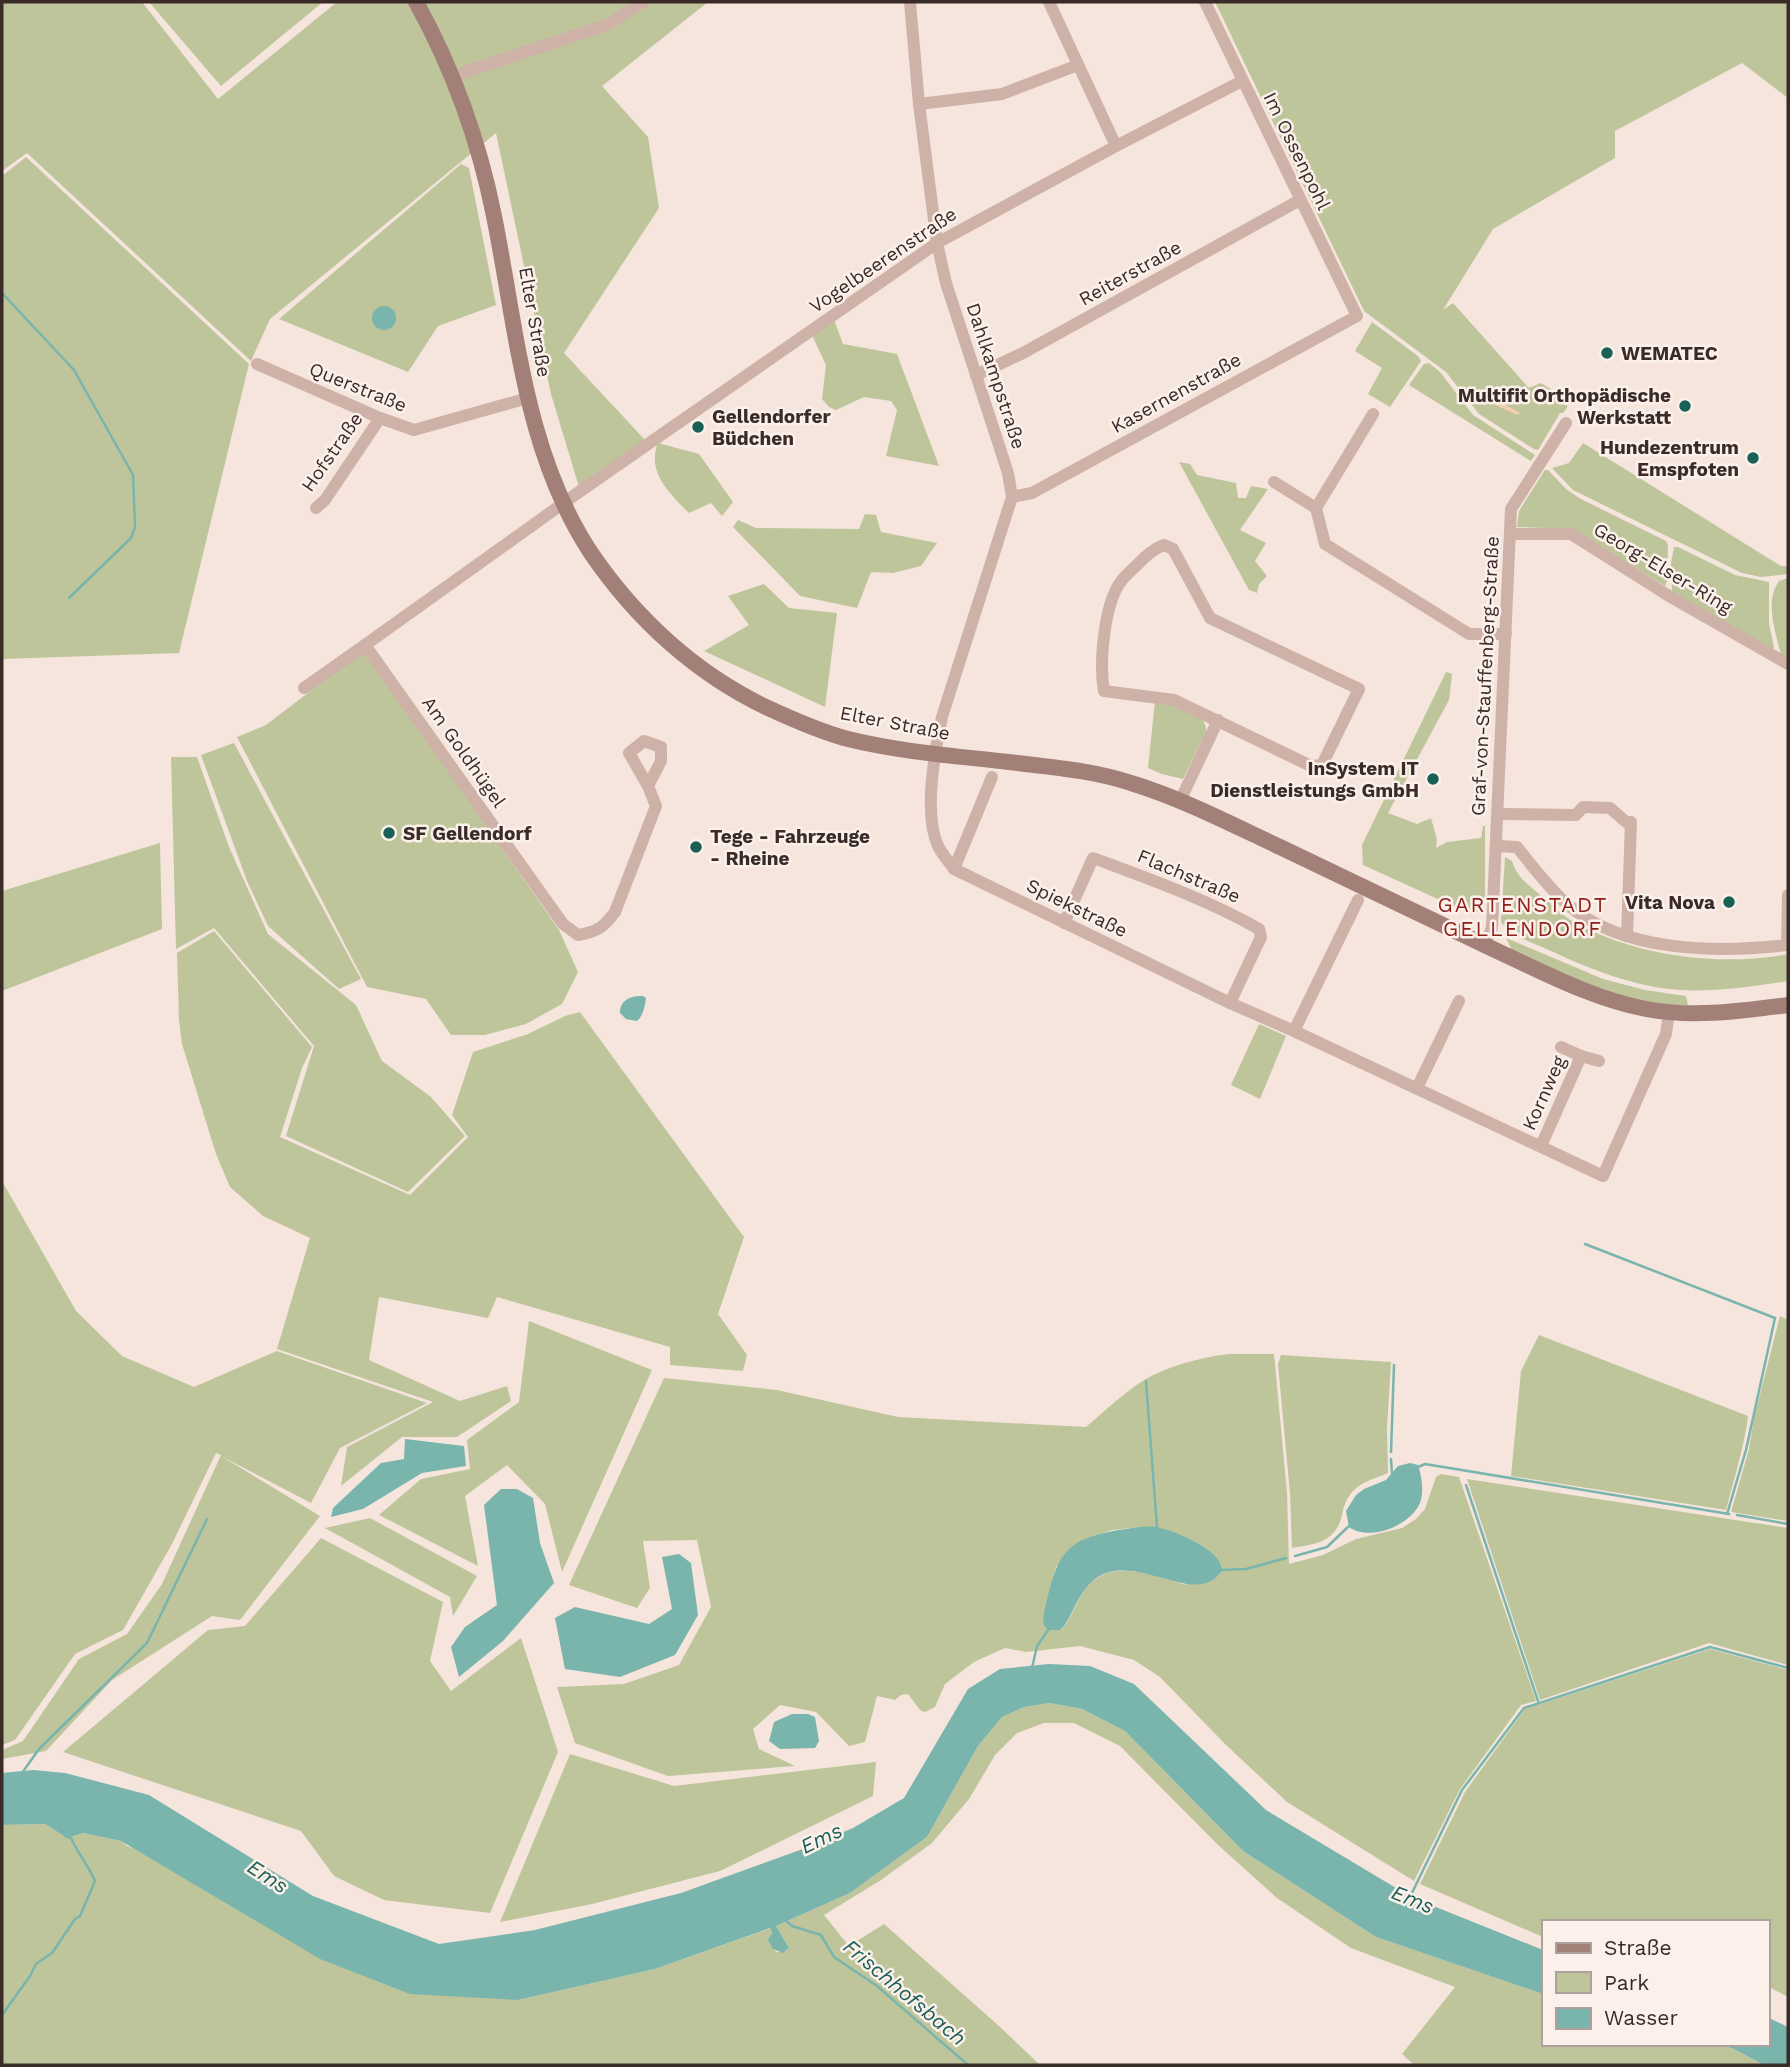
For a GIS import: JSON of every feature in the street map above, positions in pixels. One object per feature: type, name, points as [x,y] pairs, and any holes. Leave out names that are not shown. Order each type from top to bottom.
[{"type":"main road","name":"Elter Straße","points":[[416,2],[453,76],[478,151],[493,211],[528,398],[552,479],[590,550],[627,600],[656,631],[705,671],[763,706],[804,724],[847,738],[936,753],[1086,772],[1130,782],[1180,801],[1485,945],[1614,1001],[1669,1012],[1734,1012],[1788,1005]]},
{"type":"street","points":[[453,76],[607,24],[643,2]]},
{"type":"street","name":"Dahlkampstraße","points":[[909,2],[937,243],[946,283],[1008,473],[1012,497],[942,717],[936,753]]},
{"type":"street","points":[[1049,2],[1115,146]]},
{"type":"street","name":"Im Ossenpohl","points":[[1205,2],[1357,316]]},
{"type":"street","points":[[919,104],[1002,94],[1078,65]]},
{"type":"street","name":"Vogelbeerenstraße","points":[[564,503],[937,243],[1115,146],[1242,81]]},
{"type":"street","name":"Reiterstraße","points":[[976,374],[1023,354],[1300,200]]},
{"type":"street","name":"Kasernenstraße","points":[[1012,497],[1032,493],[1357,316]]},
{"type":"street","name":"Querstraße","points":[[257,365],[414,430],[528,398]]},
{"type":"street","points":[[1315,509],[1373,414]]},
{"type":"street","name":"Hofstraße","points":[[316,508],[325,500],[380,418]]},
{"type":"street","name":"Graf-von-Stauffenberg-Straße","points":[[1485,945],[1493,928],[1511,509],[1566,423]]},
{"type":"street","points":[[1274,482],[1315,509],[1325,544],[1469,634],[1506,634]]},
{"type":"street","points":[[304,688],[564,503]]},
{"type":"street","name":"Georg-Elser-Ring","points":[[1511,534],[1571,534],[1668,596],[1788,664]]},
{"type":"street","points":[[1164,545],[1173,549],[1210,618],[1359,690],[1322,765],[1311,766],[1218,720],[1174,700],[1104,691],[1102,679],[1105,624],[1121,581],[1154,549],[1164,545]]},
{"type":"street","name":"Am Goldhügel","points":[[365,645],[563,924],[578,934],[593,933],[605,926],[615,912],[656,806],[648,786]]},
{"type":"street","points":[[1180,801],[1218,720]]},
{"type":"street","points":[[936,753],[932,821],[938,846],[954,869]]},
{"type":"street","points":[[954,869],[992,777]]},
{"type":"street","points":[[1498,814],[1576,815],[1583,807],[1610,808],[1626,822],[1631,822],[1627,936]]},
{"type":"street","points":[[1497,846],[1517,848],[1553,891],[1591,921],[1627,936],[1663,944],[1724,950],[1788,945],[1788,895]]},
{"type":"street","name":"Flachstraße","points":[[1063,923],[1093,858],[1154,880],[1230,913],[1259,929],[1261,937],[1230,1003]]},
{"type":"street","name":"Spiekstraße","points":[[954,869],[1230,1003],[1603,1175],[1666,1034],[1669,1012]]},
{"type":"street","points":[[1294,1031],[1358,900]]},
{"type":"street","points":[[1417,1088],[1459,1001]]},
{"type":"street","name":"Kornweg","points":[[1561,1047],[1599,1061]]},
{"type":"street","name":"Kornweg","points":[[1541,1146],[1581,1056]]},
{"type":"green space","points":[[2,2],[142,2],[218,99],[337,2],[708,2],[602,86],[648,137],[659,208],[564,353],[646,441],[579,487],[551,394],[496,133],[270,319],[251,361],[27,153],[2,171]]},
{"type":"green space","points":[[149,2],[323,2],[221,86]]},
{"type":"green space","points":[[1215,2],[1788,2],[1788,98],[1742,63],[1615,131],[1615,158],[1493,229],[1443,310],[1453,303],[1529,388],[1541,383],[1565,398],[1562,403],[1568,406],[1560,413],[1538,450],[1479,414],[1446,372],[1364,311]]},
{"type":"green space","points":[[26,157],[249,364],[179,653],[2,659],[2,176]]},
{"type":"green space","points":[[461,164],[469,168],[496,305],[438,326],[408,372],[279,319]]},
{"type":"green space","points":[[833,317],[843,344],[897,354],[939,466],[886,456],[897,410],[891,401],[864,397],[836,410],[822,399],[826,365],[811,333]]},
{"type":"green space","points":[[1372,322],[1421,361],[1390,407],[1368,394],[1382,368],[1355,351]]},
{"type":"green space","points":[[1429,363],[1440,372],[1473,415],[1535,455],[1531,461],[1409,385],[1424,364]]},
{"type":"green space","points":[[658,443],[699,454],[733,502],[722,516],[711,503],[689,513],[674,498],[662,482],[655,464]]},
{"type":"green space","points":[[1583,443],[1781,566],[1788,566],[1788,574],[1761,577],[1742,573],[1573,490],[1552,468],[1569,463]]},
{"type":"green space","points":[[1179,462],[1190,464],[1197,475],[1236,483],[1238,498],[1246,498],[1251,486],[1268,489],[1240,530],[1266,543],[1255,561],[1267,576],[1259,584],[1257,593],[1249,590]]},
{"type":"green space","points":[[1545,470],[1579,498],[1666,541],[1668,546],[1665,586],[1572,529],[1517,527],[1519,511]]},
{"type":"green space","points":[[865,514],[876,515],[881,532],[937,543],[921,566],[893,573],[871,572],[857,608],[800,596],[733,527],[738,520],[756,528],[859,529]]},
{"type":"green space","points":[[1674,547],[1735,575],[1769,582],[1769,623],[1774,648],[1771,650],[1672,592],[1671,563]]},
{"type":"green space","points":[[1788,578],[1788,659],[1781,655],[1774,627],[1772,598],[1779,581]]},
{"type":"green space","points":[[764,584],[789,608],[837,613],[825,707],[704,651],[749,625],[728,596]]},
{"type":"green space","name":"SF Gellendorf","points":[[364,650],[559,930],[578,972],[562,1004],[526,1024],[485,1035],[451,1035],[426,999],[367,987],[237,737],[266,725]]},
{"type":"green space","points":[[1446,672],[1452,674],[1449,700],[1388,813],[1417,824],[1431,818],[1437,840],[1436,848],[1447,842],[1481,838],[1485,826],[1485,903],[1483,908],[1473,915],[1363,865],[1362,845]]},
{"type":"green space","points":[[1155,701],[1188,710],[1201,718],[1205,725],[1206,732],[1183,779],[1148,768]]},
{"type":"green space","points":[[234,743],[361,979],[339,989],[268,926],[247,881],[201,755]]},
{"type":"green space","points":[[171,757],[197,757],[229,847],[268,934],[356,1005],[382,1061],[431,1097],[465,1136],[408,1192],[286,1136],[314,1046],[214,928],[176,949]]},
{"type":"green space","points":[[160,843],[162,929],[2,991],[2,891]]},
{"type":"green space","points":[[1505,857],[1512,861],[1524,881],[1561,913],[1596,933],[1622,943],[1677,956],[1734,959],[1788,954],[1788,981],[1734,988],[1680,990],[1647,985],[1582,965],[1517,936],[1501,922]]},
{"type":"green space","points":[[214,931],[312,1047],[302,1068],[280,1137],[410,1195],[468,1137],[452,1115],[473,1052],[528,1034],[565,1016],[580,1012],[744,1237],[718,1314],[747,1355],[743,1371],[670,1365],[670,1347],[497,1297],[488,1318],[379,1297],[369,1360],[460,1401],[507,1386],[511,1401],[457,1437],[402,1437],[341,1486],[347,1447],[433,1402],[277,1349],[310,1238],[263,1216],[230,1187],[216,1154],[182,1044],[177,953]]},
{"type":"green space","points":[[1506,938],[1603,979],[1645,990],[1686,996],[1688,1005],[1642,1001],[1597,988],[1512,950]]},
{"type":"green space","points":[[1259,1024],[1286,1036],[1260,1099],[1231,1085]]},
{"type":"green space","points":[[2,1181],[76,1311],[122,1356],[194,1387],[277,1351],[427,1403],[340,1448],[311,1503],[221,1456],[320,1516],[240,1620],[212,1616],[112,1680],[46,1751],[2,1759],[2,1750],[23,1741],[79,1659],[127,1634],[162,1584],[221,1455],[216,1453],[172,1544],[123,1630],[75,1654],[15,1740],[2,1745]]},
{"type":"green space","points":[[1780,1316],[1788,1320],[1788,1521],[1731,1512],[1749,1449],[1754,1418]]},
{"type":"green space","points":[[529,1321],[652,1370],[562,1572],[545,1504],[507,1465],[465,1496],[478,1566],[379,1515],[421,1479],[470,1469],[467,1440],[519,1402]]},
{"type":"green space","points":[[1539,1335],[1748,1416],[1726,1510],[1511,1476],[1521,1371]]},
{"type":"green space","points":[[1274,1354],[1287,1493],[1289,1564],[1323,1555],[1356,1539],[1402,1528],[1425,1509],[1436,1477],[1441,1474],[1459,1477],[1536,1701],[1521,1705],[1460,1789],[1414,1881],[1287,1802],[1225,1744],[1160,1677],[1134,1660],[1080,1646],[1026,1652],[1005,1648],[974,1662],[945,1684],[935,1707],[925,1712],[920,1710],[908,1694],[895,1700],[877,1696],[865,1742],[849,1746],[816,1712],[780,1705],[753,1729],[759,1749],[795,1766],[668,1776],[575,1743],[557,1687],[624,1684],[679,1665],[711,1607],[697,1540],[643,1541],[650,1588],[637,1608],[569,1585],[664,1378],[777,1390],[898,1417],[1086,1427],[1126,1392],[1151,1376],[1183,1364],[1217,1356]],"holes":[[[1139,1527],[1186,1585],[1134,1571],[1109,1573],[1097,1578],[1087,1587],[1065,1626],[1060,1630],[1043,1619],[1056,1567],[1087,1538],[1112,1530]]]},
{"type":"green space","points":[[1281,1355],[1391,1362],[1387,1428],[1388,1473],[1366,1482],[1349,1495],[1339,1524],[1330,1536],[1317,1543],[1292,1548],[1290,1493],[1278,1364]]},
{"type":"green space","points":[[1467,1479],[1788,1528],[1788,1665],[1709,1643],[1540,1700]]},
{"type":"green space","points":[[370,1518],[477,1576],[453,1616],[450,1597],[325,1528]]},
{"type":"green space","points":[[321,1538],[443,1602],[430,1661],[451,1691],[521,1638],[558,1752],[490,1913],[384,1900],[334,1876],[301,1831],[63,1752],[208,1630],[245,1626]]},
{"type":"green space","points":[[1710,1649],[1788,1670],[1788,1997],[1769,1987],[1769,1920],[1542,1920],[1542,1937],[1420,1884],[1465,1792],[1525,1709]]},
{"type":"green space","points":[[1050,1703],[1082,1709],[1125,1731],[1243,1851],[1376,1937],[1542,1994],[1542,2046],[1724,2046],[1764,2065],[1414,2065],[1402,2054],[1455,1987],[1351,1948],[1277,1898],[1217,1844],[1120,1746],[1074,1723],[1044,1723],[1017,1733],[995,1755],[969,1799],[932,1843],[881,1880],[824,1915],[849,1946],[884,1924],[1040,2065],[2,2065],[2,1825],[45,1824],[67,1838],[83,1833],[121,1841],[127,1846],[518,2000],[655,1969],[771,1928],[773,1949],[777,1952],[786,1951],[789,1948],[776,1926],[850,1893],[927,1837],[978,1746],[1002,1717],[1024,1707]]},
{"type":"green space","points":[[570,1754],[674,1786],[876,1762],[873,1796],[720,1871],[592,1904],[500,1922]]},
{"type":"sand","points":[[1472,391],[1493,398],[1520,413],[1517,415],[1472,394]]},
{"type":"water","points":[[384,306],[395,313],[396,318],[389,329],[384,330],[373,323],[372,318],[379,307]]},
{"type":"water","points":[[635,996],[643,996],[646,1001],[637,1021],[626,1019],[620,1013],[624,1002]]},
{"type":"water","points":[[405,1439],[464,1446],[466,1466],[422,1473],[363,1509],[331,1517],[333,1508],[381,1463],[404,1459]]},
{"type":"water","points":[[1410,1463],[1418,1465],[1422,1484],[1420,1503],[1408,1519],[1378,1532],[1367,1533],[1349,1527],[1346,1511],[1356,1495],[1386,1480],[1398,1466]]},
{"type":"water","points":[[501,1489],[517,1489],[533,1498],[540,1543],[554,1583],[503,1641],[459,1677],[451,1647],[465,1627],[497,1605],[484,1505]]},
{"type":"water","points":[[1139,1527],[1164,1529],[1196,1542],[1214,1555],[1222,1570],[1211,1581],[1198,1584],[1128,1571],[1111,1572],[1090,1584],[1060,1630],[1048,1630],[1043,1619],[1048,1595],[1060,1561],[1069,1550],[1094,1535]]},
{"type":"water","points":[[679,1554],[691,1563],[698,1615],[675,1655],[620,1677],[565,1669],[555,1618],[575,1607],[649,1624],[672,1609],[662,1557]]},
{"type":"water","name":"Ems","points":[[1049,1664],[1090,1666],[1134,1684],[1266,1810],[1411,1897],[1542,1950],[1542,1994],[1376,1937],[1243,1851],[1125,1731],[1082,1709],[1050,1703],[1024,1707],[1002,1717],[978,1746],[927,1837],[850,1893],[776,1926],[789,1948],[783,1953],[773,1949],[768,1940],[772,1933],[770,1928],[655,1969],[518,2000],[410,1994],[320,1959],[121,1841],[83,1833],[67,1838],[45,1824],[2,1825],[2,1773],[33,1770],[65,1773],[149,1795],[313,1896],[439,1944],[535,1930],[681,1893],[853,1828],[904,1798],[968,1689],[1000,1669]]},
{"type":"water","points":[[792,1714],[815,1717],[819,1741],[815,1748],[780,1749],[769,1741],[774,1722]]},
{"type":"water","points":[[1769,2018],[1788,2027],[1788,2065],[1764,2065],[1724,2046],[1769,2046]]},
{"type":"waterway","points":[[2,293],[74,370],[133,475],[135,527],[131,538],[69,598]]},
{"type":"waterway","points":[[1585,1244],[1775,1318],[1746,1450],[1727,1514]]},
{"type":"waterway","points":[[1391,1452],[1394,1365]]},
{"type":"waterway","points":[[1146,1381],[1157,1527]]},
{"type":"waterway","points":[[1391,1459],[1392,1474]]},
{"type":"waterway","points":[[1416,1468],[1425,1464],[1729,1514]]},
{"type":"waterway","points":[[1466,1485],[1538,1701]]},
{"type":"waterway","points":[[1737,1515],[1788,1524]]},
{"type":"waterway","points":[[22,1773],[39,1749],[147,1643],[207,1519]]},
{"type":"waterway","points":[[1295,1556],[1327,1547],[1350,1525]]},
{"type":"waterway","points":[[1221,1570],[1246,1569],[1286,1558]]},
{"type":"waterway","points":[[1032,1668],[1037,1646],[1048,1630]]},
{"type":"waterway","name":"Ems","points":[[1409,1899],[1462,1790],[1524,1708],[1710,1647],[1788,1668]]},
{"type":"waterway","points":[[2,2015],[36,1964],[52,1953],[75,1919],[80,1916],[95,1881],[71,1838],[65,1836]]},
{"type":"waterway","name":"Frischhofsbach","points":[[785,1920],[792,1926],[821,1935],[834,1957],[877,1986],[968,2065]]},
{"type":"place","name":"WEMATEC","points":[[1607,353]]},
{"type":"place","name":"Multifit Orthopädische Werkstatt","points":[[1685,406]]},
{"type":"place","name":"Gellendorfer Büdchen","points":[[698,427]]},
{"type":"place","name":"Hundezentrum Emspfoten","points":[[1753,458]]},
{"type":"place","name":"InSystem IT Dienstleistungs GmbH","points":[[1433,779]]},
{"type":"place","name":"SF Gellendorf","points":[[389,833]]},
{"type":"place","name":"Tege - Fahrzeuge - Rheine","points":[[696,847]]},
{"type":"place","name":"Vita Nova","points":[[1729,902]]},
{"type":"district","name":"GARTENSTADT GELLENDORF","points":[[1523,916]]}]
